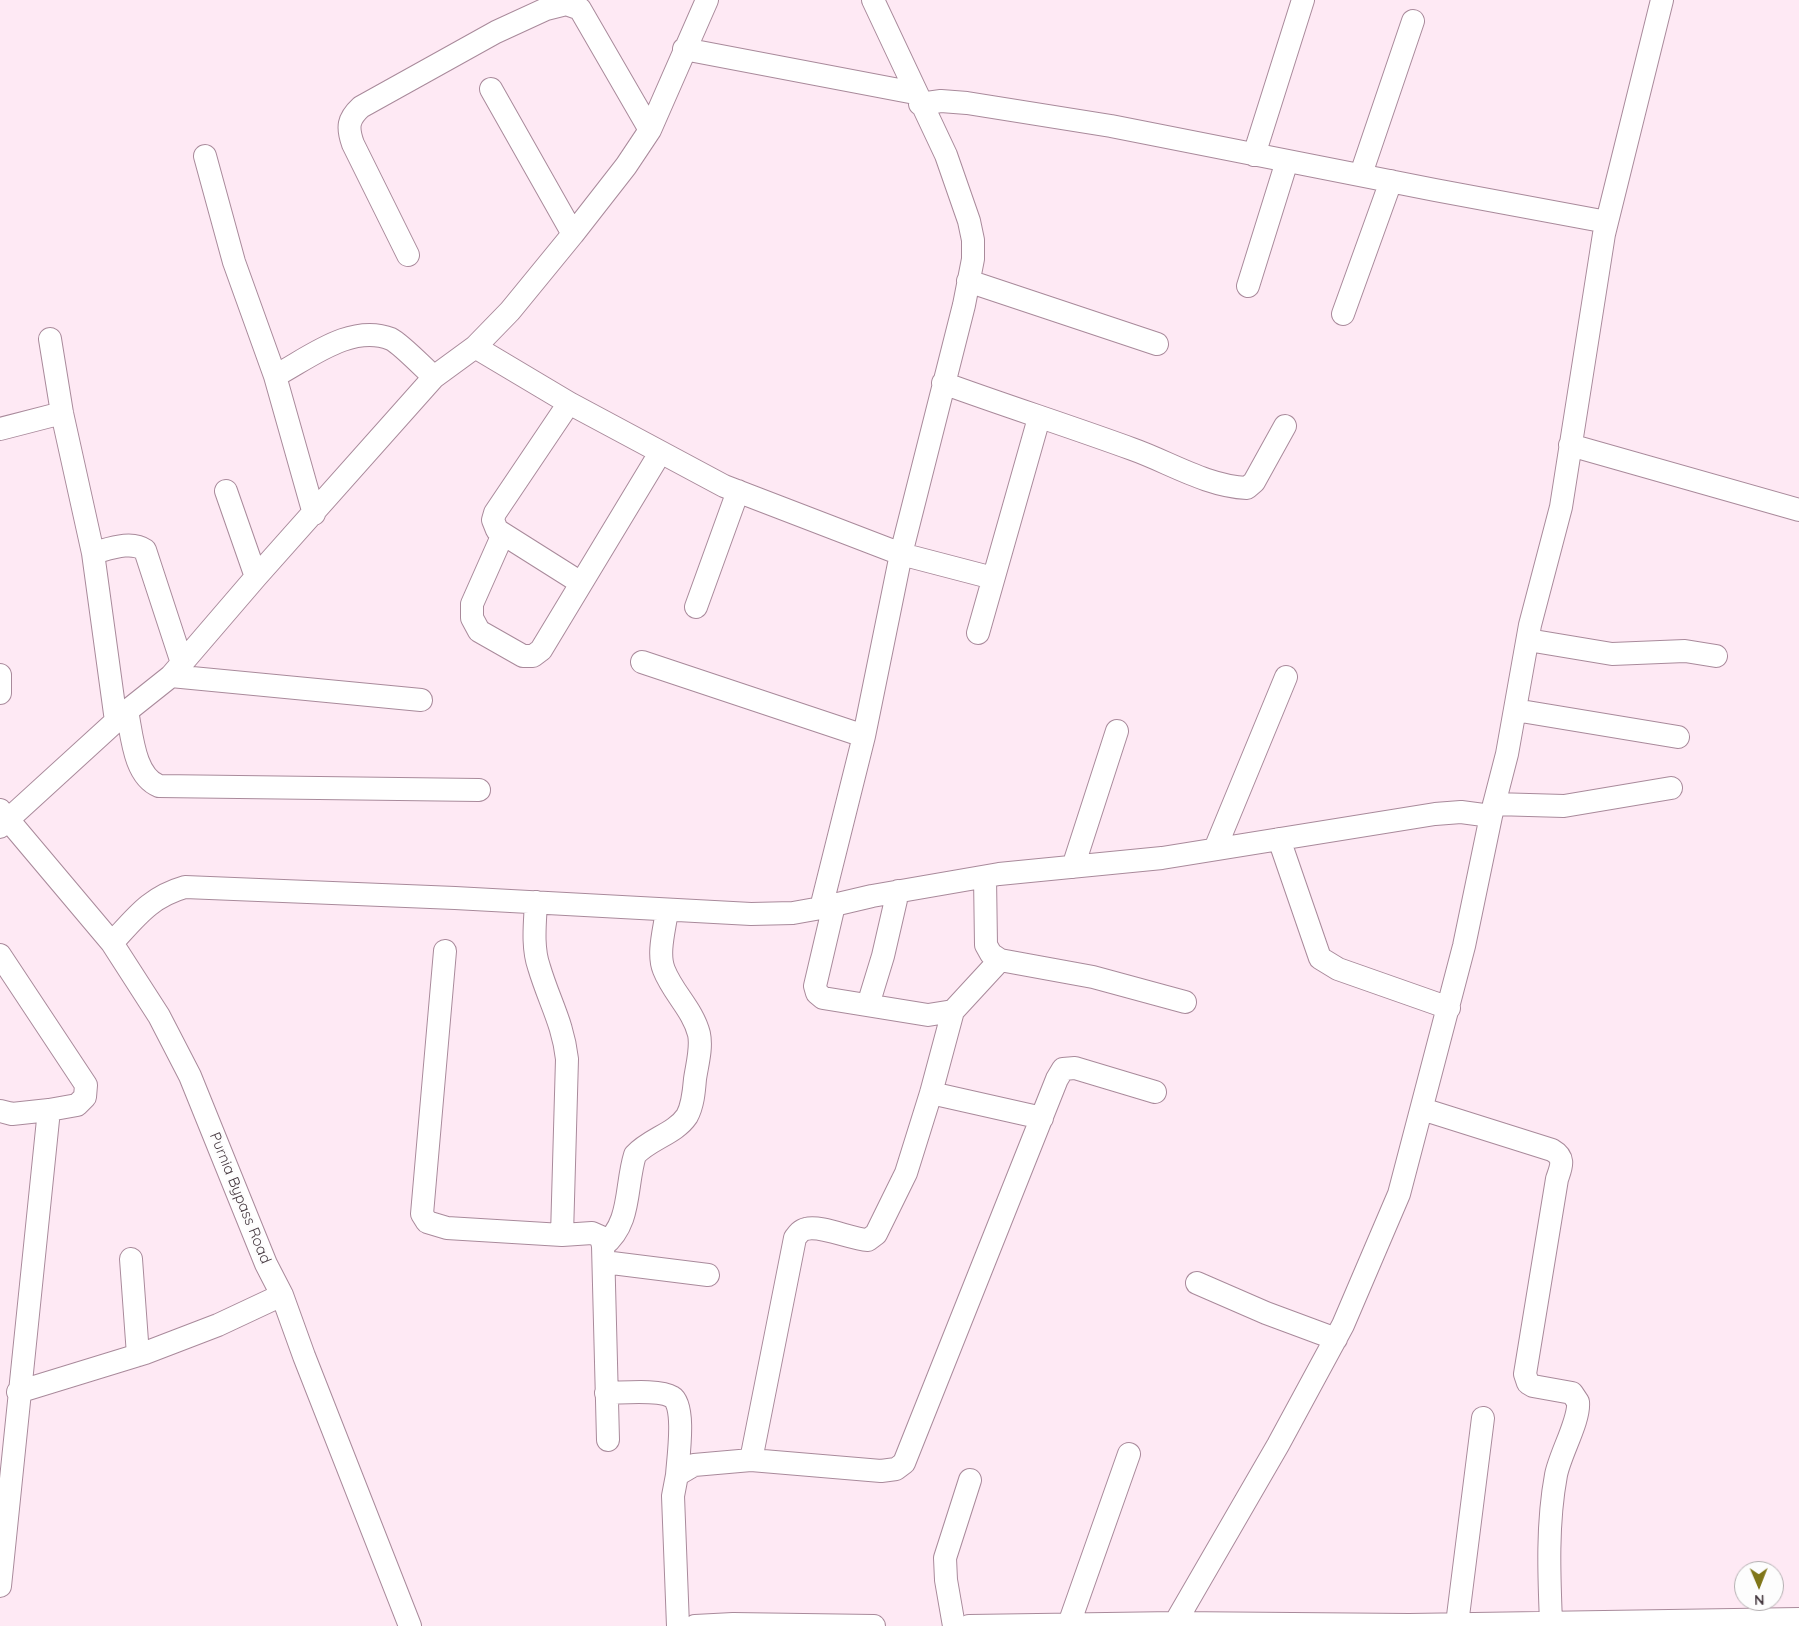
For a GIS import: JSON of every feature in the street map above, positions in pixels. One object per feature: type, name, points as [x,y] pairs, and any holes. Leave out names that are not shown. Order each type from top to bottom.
[{"type":"street","points":[[3,819],[177,669],[434,377],[475,347],[510,311],[574,234],[626,166],[650,130],[706,0]]},
{"type":"street","points":[[873,0],[946,155],[969,221],[973,240],[968,281],[901,554],[827,906],[815,986],[817,993],[823,998],[928,1015],[953,1010]]},
{"type":"street","points":[[1254,155],[1303,0]]},
{"type":"street","points":[[1175,1623],[1278,1445],[1336,1339],[1364,1280],[1398,1194],[1449,1008],[1515,710],[1528,640],[1561,507],[1607,222],[1662,0]]},
{"type":"street","points":[[408,256],[353,144],[348,131],[350,117],[361,107],[496,32],[546,9],[566,4],[580,9],[650,130]]},
{"type":"street","points":[[1361,174],[1413,21]]},
{"type":"street","points":[[684,49],[918,98],[967,103],[1111,126],[1607,222]]},
{"type":"street","points":[[491,89],[574,234]]},
{"type":"street","points":[[205,156],[234,262],[275,376],[314,514]]},
{"type":"street","points":[[1248,286],[1287,161]]},
{"type":"street","points":[[1343,314],[1391,181]]},
{"type":"street","points":[[968,281],[1157,344]]},
{"type":"street","points":[[275,376],[346,338],[368,335],[392,340],[434,377]]},
{"type":"street","points":[[50,338],[62,413],[93,553],[122,716],[143,774],[150,783],[159,786],[479,790]]},
{"type":"street","points":[[475,347],[569,403],[660,453],[738,491],[901,554],[993,578]]},
{"type":"street","points":[[944,383],[1039,418],[1132,449],[1219,484],[1247,488],[1254,482],[1285,426]]},
{"type":"street","points":[[569,403],[496,512],[494,520],[497,530],[581,583]]},
{"type":"street","points":[[0,429],[62,413]]},
{"type":"street","points":[[978,633],[1039,418]]},
{"type":"street","points":[[1570,445],[1799,510]]},
{"type":"street","points":[[503,534],[472,604],[472,618],[479,632],[490,640],[523,656],[533,656],[541,650],[660,453]]},
{"type":"street","points":[[226,491],[256,577]]},
{"type":"street","points":[[696,607],[738,491]]},
{"type":"street","points":[[93,553],[129,545],[138,545],[145,550],[177,669]]},
{"type":"street","points":[[1528,640],[1612,654],[1685,651],[1716,656]]},
{"type":"street","points":[[642,662],[864,736]]},
{"type":"street","points":[[177,669],[421,700]]},
{"type":"street","points":[[0,675],[0,693]]},
{"type":"street","points":[[1215,849],[1286,677]]},
{"type":"street","points":[[1515,710],[1678,737]]},
{"type":"street","points":[[1073,867],[1117,731]]},
{"type":"street","points":[[112,943],[139,914],[164,893],[185,887],[536,902],[751,914],[792,914],[898,891],[985,877],[1162,858],[1435,814],[1564,806],[1671,788]]},
{"type":"street","name":"Purnia Bypass Road","points":[[3,819],[112,943],[176,1046],[266,1264],[282,1295],[410,1626]]},
{"type":"street","points":[[1279,840],[1320,958],[1338,969],[1449,1008]]},
{"type":"street","points":[[985,877],[986,945],[991,954],[1000,960],[1093,977],[1185,1002]]},
{"type":"street","points":[[868,1005],[883,956],[898,891]]},
{"type":"street","points":[[536,902],[535,949],[538,966],[559,1018],[567,1059],[562,1235]]},
{"type":"street","points":[[604,1254],[621,1224],[635,1155],[642,1146],[676,1126],[686,1117],[692,1102],[700,1049],[699,1035],[693,1019],[664,970],[662,952],[667,910]]},
{"type":"street","points":[[445,951],[422,1214],[427,1222],[441,1227],[562,1235],[592,1233],[601,1237],[604,1254],[608,1440]]},
{"type":"street","points":[[0,955],[86,1085],[85,1097],[77,1105],[12,1114],[0,1111]]},
{"type":"street","points":[[751,1460],[794,1238],[800,1231],[808,1228],[856,1239],[868,1240],[876,1234],[906,1173],[931,1093],[953,1010],[1000,960]]},
{"type":"street","points":[[677,1475],[694,1465],[751,1460],[873,1471],[896,1469],[904,1463],[1057,1078],[1063,1069],[1069,1068],[1155,1092]]},
{"type":"street","points":[[931,1093],[1042,1118]]},
{"type":"street","points":[[1422,1108],[1552,1150],[1562,1162],[1557,1179],[1525,1374],[1528,1383],[1533,1386],[1572,1393],[1578,1402],[1578,1411],[1559,1461],[1556,1477],[1549,1558],[1551,1622]]},
{"type":"street","points":[[0,1586],[18,1392],[35,1256],[49,1110]]},
{"type":"street","points":[[604,1254],[708,1275]]},
{"type":"street","points":[[131,1259],[138,1355]]},
{"type":"street","points":[[1197,1283],[1266,1313],[1336,1339]]},
{"type":"street","points":[[18,1392],[138,1355],[218,1325],[282,1295]]},
{"type":"street","points":[[606,1393],[658,1394],[672,1396],[677,1402],[680,1414],[677,1475],[673,1496],[678,1626]]},
{"type":"street","points":[[1457,1624],[1483,1418]]},
{"type":"street","points":[[1069,1624],[1129,1454]]},
{"type":"street","points":[[954,1626],[946,1580],[945,1558],[970,1480]]},
{"type":"street","points":[[968,1626],[1175,1623],[1315,1625],[1786,1621]]},
{"type":"street","points":[[709,1626],[874,1626]]}]
